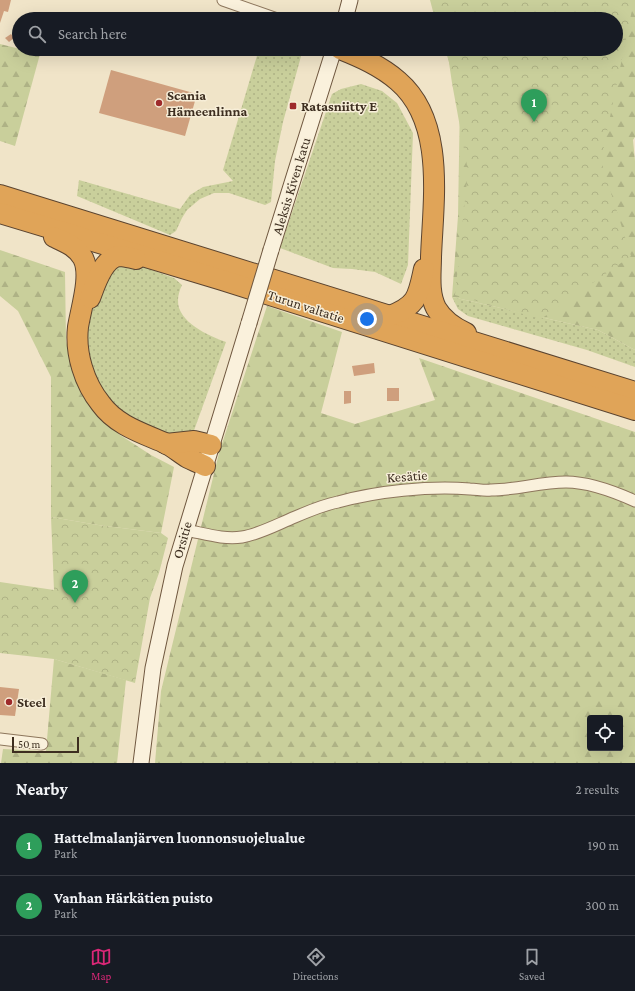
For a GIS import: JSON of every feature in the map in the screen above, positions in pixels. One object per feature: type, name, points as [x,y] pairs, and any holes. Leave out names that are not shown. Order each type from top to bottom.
[{"type":"highway","points":[[356,56],[367,61],[399,81],[413,98],[423,114],[430,138],[435,193],[432,236],[432,296],[440,314],[453,327],[504,351]]},
{"type":"highway","name":"Turun valtatie","points":[[0,195],[635,392]]},
{"type":"highway","name":"Turun valtatie","points":[[0,213],[222,280],[635,410]]},
{"type":"highway","points":[[0,221],[53,237],[72,245],[83,258],[87,275],[78,328],[79,355],[89,386],[100,404],[108,413],[130,428],[166,444],[188,458],[205,466]]},
{"type":"highway","points":[[390,316],[409,307],[418,295],[432,236]]},
{"type":"highway","points":[[78,328],[104,267],[113,258],[120,256],[140,260],[222,280]]},
{"type":"highway","points":[[166,444],[194,441],[211,445]]},
{"type":"main road","points":[[347,12],[350,0]]},
{"type":"main road","name":"Aleksis Kiven katu","points":[[249,323],[332,56]]},
{"type":"main road","name":"Orsitie","points":[[141,763],[153,668],[171,581],[185,530],[249,323]]},
{"type":"street","points":[[223,0],[257,12]]},
{"type":"street","name":"Kesätie","points":[[185,530],[222,537],[241,537],[258,533],[316,508],[338,502],[376,493],[421,489],[470,489],[482,491],[566,482],[604,489],[635,501]]},
{"type":"street","points":[[0,739],[42,744]]},
{"type":"green space","points":[[430,0],[635,0],[635,137],[633,140],[635,161],[635,350],[598,330],[452,297],[458,216],[460,98],[447,56],[623,56],[623,12],[433,12]]},
{"type":"green space","points":[[440,0],[634,0],[623,54],[623,12],[442,12]]},
{"type":"green space","points":[[0,44],[12,47],[12,56],[39,56],[15,146],[0,141]]},
{"type":"green space","points":[[257,56],[301,56],[283,122],[275,161],[271,202],[265,205],[229,193],[214,193],[200,199],[187,210],[176,231],[170,235],[77,196],[79,180],[180,209],[190,195],[203,187],[233,181],[223,170]]},
{"type":"green space","points":[[448,56],[623,56],[601,161],[631,256],[541,319],[455,295],[468,171]]},
{"type":"green space","points":[[361,84],[382,91],[397,103],[413,133],[408,265],[401,284],[375,272],[333,268],[280,248],[332,94],[341,89]]},
{"type":"green space","points":[[0,250],[65,272],[66,341],[76,381],[91,408],[120,435],[151,455],[174,467],[161,533],[51,517],[51,377],[18,311],[0,296]]},
{"type":"green space","points":[[117,264],[138,265],[174,278],[182,285],[178,300],[179,308],[183,315],[195,327],[226,342],[192,436],[184,439],[138,424],[107,398],[98,382],[88,355],[87,325],[106,272]]},
{"type":"green space","points":[[452,297],[598,330],[635,350],[635,367],[587,350],[468,316],[458,309]]},
{"type":"green space","points":[[267,306],[342,332],[321,413],[355,424],[435,400],[419,358],[635,432],[635,763],[155,763],[161,691],[219,453]]},
{"type":"green space","points":[[51,517],[161,533],[168,538],[159,573],[150,598],[135,683],[54,659],[0,653],[0,582],[54,590]]},
{"type":"green space","points":[[54,659],[126,680],[117,763],[1,763],[3,749],[46,751]]},
{"type":"building","points":[[0,0],[11,0],[8,12],[4,11],[0,23]]},
{"type":"building","points":[[11,34],[12,35],[12,40],[9,42],[5,38]]},
{"type":"building","points":[[111,70],[197,94],[185,136],[99,113]]},
{"type":"building","points":[[374,363],[375,373],[354,376],[352,366]]},
{"type":"building","points":[[387,388],[399,388],[399,401],[387,401]]},
{"type":"building","points":[[344,391],[351,391],[351,403],[344,404]]},
{"type":"building","name":"Steel","points":[[0,687],[19,689],[15,716],[0,715]]},
{"type":"place","name":"Scania Hämeenlinna","points":[[159,103]]},
{"type":"place","name":"Ratasniitty E","points":[[293,106]]},
{"type":"place","name":"Hattelmalanjärven luonnonsuojelualue","points":[[534,122]]},
{"type":"place","name":"Vanhan Härkätien puisto","points":[[75,603]]},
{"type":"place","name":"Steel","points":[[9,702]]}]
